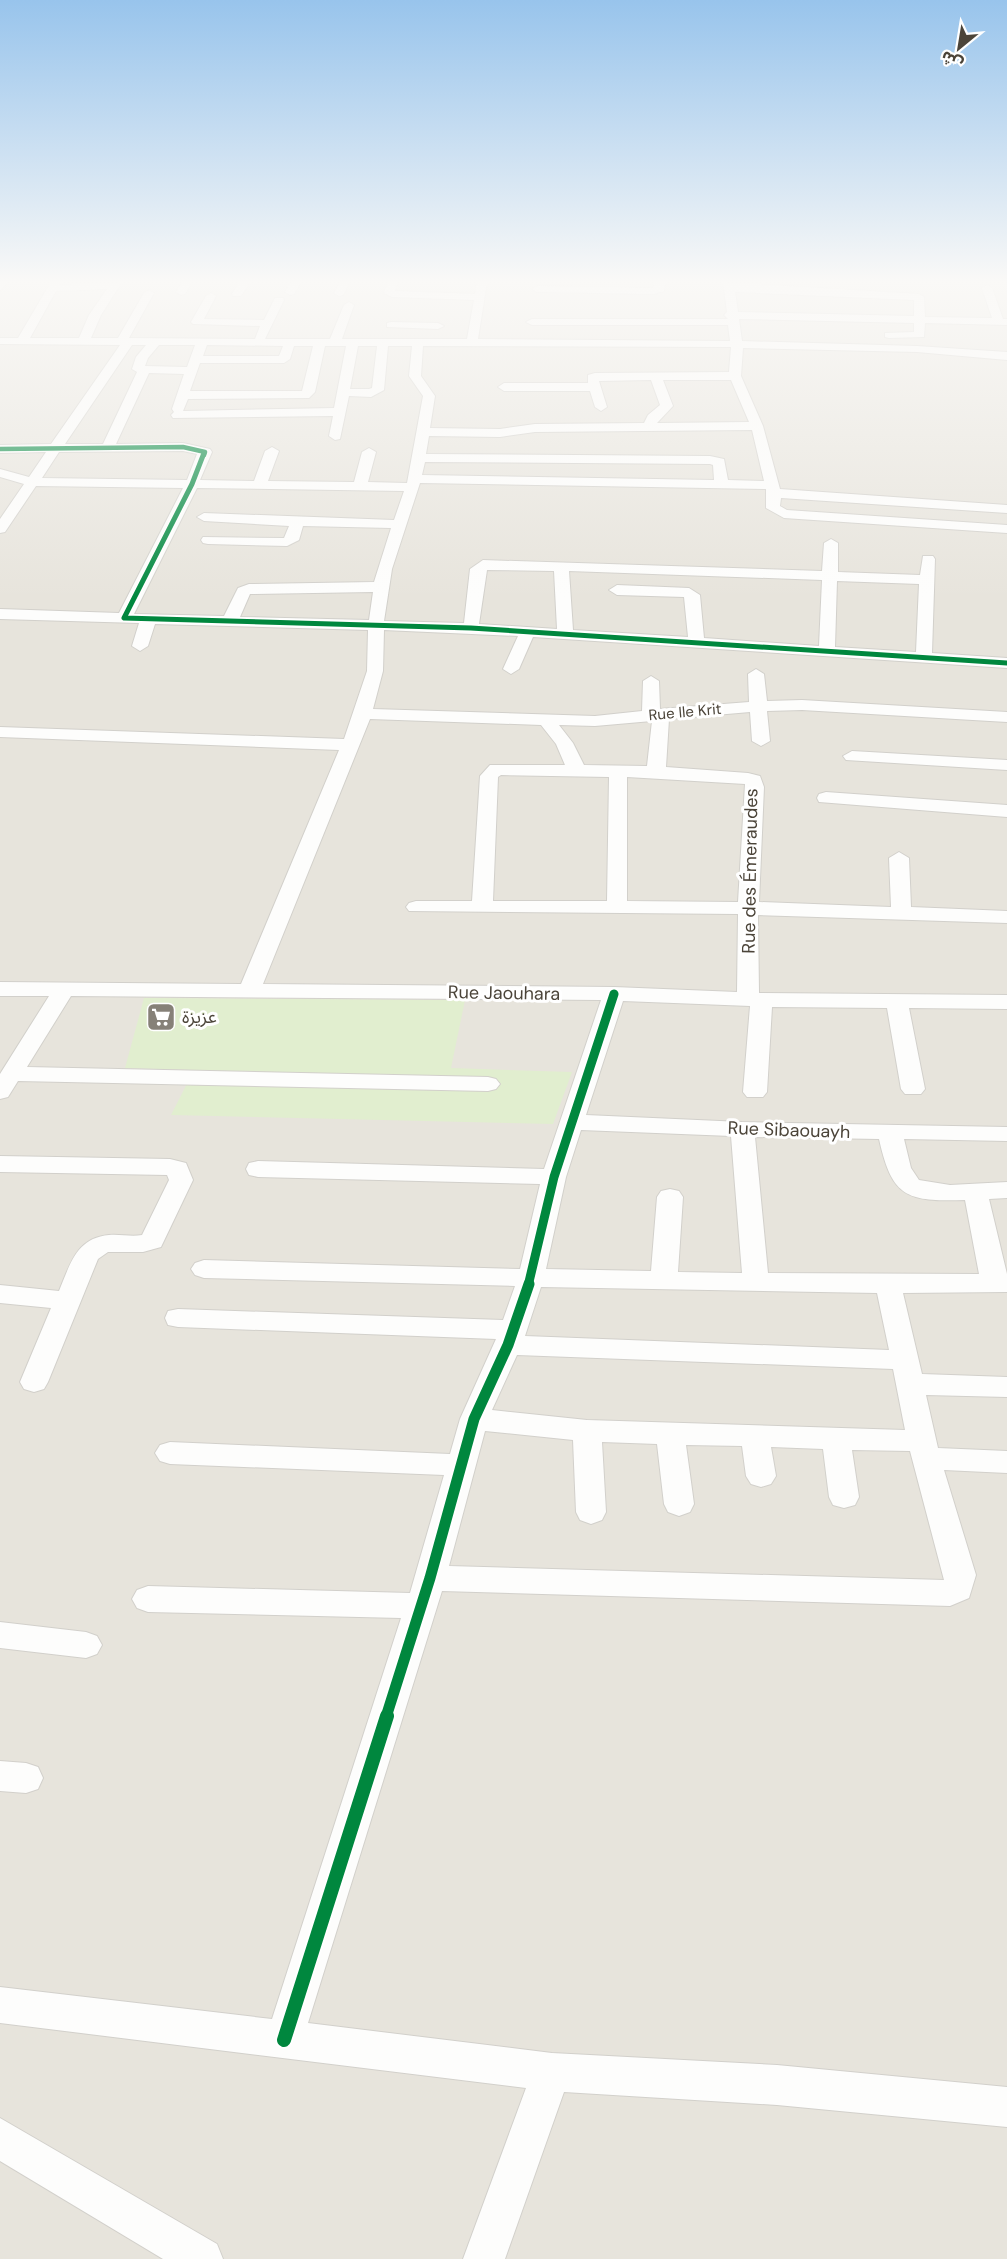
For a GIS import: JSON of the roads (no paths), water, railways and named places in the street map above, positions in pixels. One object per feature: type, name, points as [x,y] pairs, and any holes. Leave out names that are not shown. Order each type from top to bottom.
[{"type":"street","points":[[0,529],[95,387]]},
{"type":"street","points":[[108,447],[136,387]]},
{"type":"street","points":[[171,438],[185,387]]},
{"type":"street","points":[[181,395],[210,387]]},
{"type":"street","points":[[287,387],[308,393],[309,387]]},
{"type":"street","points":[[335,436],[343,387]]},
{"type":"street","points":[[342,392],[371,393],[378,390],[378,387]]},
{"type":"street","points":[[249,992],[363,714],[375,671],[380,587],[420,458],[429,396],[423,387]]},
{"type":"street","points":[[508,387],[598,398]]},
{"type":"street","points":[[595,387],[598,398]]},
{"type":"street","points":[[649,427],[652,418],[667,406],[656,387]]},
{"type":"street","points":[[740,387],[757,426],[773,489],[773,508],[784,514],[1007,529]]},
{"type":"street","points":[[535,400],[598,398]]},
{"type":"street","points":[[177,415],[340,412]]},
{"type":"street","points":[[422,432],[500,433],[536,428],[757,426]]},
{"type":"street","points":[[0,449],[108,447],[171,438],[205,452],[192,484],[124,618]]},
{"type":"street","points":[[259,486],[272,451]]},
{"type":"street","points":[[360,487],[369,452]]},
{"type":"street","points":[[420,458],[717,461],[721,483]]},
{"type":"street","points":[[637,482],[638,459]]},
{"type":"street","points":[[2,474],[33,482],[259,486],[360,487],[414,483],[721,483],[1007,509]]},
{"type":"street","points":[[204,517],[398,524]]},
{"type":"street","points":[[208,540],[287,542],[294,537],[297,522]]},
{"type":"street","points":[[827,651],[832,575],[831,543]]},
{"type":"street","points":[[924,657],[928,559]]},
{"type":"street","points":[[471,628],[479,567],[561,567],[926,579]]},
{"type":"street","points":[[561,567],[565,633]]},
{"type":"street","points":[[232,616],[243,591],[249,589],[380,587]]},
{"type":"street","points":[[617,590],[689,593],[692,595],[696,641]]},
{"type":"street","points":[[0,614],[471,628],[1007,663]]},
{"type":"street","points":[[140,646],[148,619]]},
{"type":"street","points":[[511,669],[528,631]]},
{"type":"street","points":[[756,674],[761,741]]},
{"type":"street","points":[[651,681],[656,715],[657,772]]},
{"type":"street","name":"Rue Ile Krit","points":[[363,714],[595,721],[757,706],[823,705],[1007,717]]},
{"type":"street","points":[[546,720],[564,743],[577,770]]},
{"type":"street","points":[[0,732],[350,745]]},
{"type":"street","points":[[852,756],[1007,765]]},
{"type":"street","name":"Rue des Émeraudes","points":[[482,907],[489,776],[496,769],[657,772],[741,777],[755,783],[748,908],[755,1000],[755,1092]]},
{"type":"street","points":[[616,908],[618,771]]},
{"type":"street","points":[[826,798],[1007,811]]},
{"type":"street","points":[[899,858],[901,912]]},
{"type":"street","points":[[416,907],[748,908],[1007,917]]},
{"type":"street","points":[[6,1083],[65,988]]},
{"type":"street","name":"Rue Jaouhara","points":[[0,989],[614,994],[755,1000],[1007,1002]]},
{"type":"street","points":[[284,2040],[425,1592],[474,1419],[511,1338],[531,1278],[554,1177],[614,994]]},
{"type":"street","points":[[897,1002],[913,1089]]},
{"type":"street","points":[[6,1083],[488,1084]]},
{"type":"street","name":"Rue Sibaouayh","points":[[571,1122],[742,1129],[1007,1134]]},
{"type":"street","points":[[742,1129],[756,1280]]},
{"type":"street","points":[[890,1133],[903,1179],[916,1190],[932,1193],[1007,1190]]},
{"type":"street","points":[[0,1164],[170,1167],[177,1169],[181,1180],[156,1237],[143,1245],[107,1242],[99,1244],[87,1256],[34,1382]]},
{"type":"street","points":[[258,1169],[554,1177]]},
{"type":"street","points":[[204,1269],[531,1278],[888,1284],[1000,1282],[975,1190]]},
{"type":"street","points":[[664,1279],[670,1197]]},
{"type":"street","points":[[148,1599],[425,1592],[950,1593],[960,1584],[960,1575],[925,1450],[888,1284]]},
{"type":"street","points":[[0,1294],[67,1301]]},
{"type":"street","points":[[178,1318],[511,1338],[907,1372],[1007,1387]]},
{"type":"street","points":[[474,1419],[587,1431],[836,1440],[1007,1462]]},
{"type":"street","points":[[587,1431],[591,1512]]},
{"type":"street","points":[[670,1434],[679,1504]]},
{"type":"street","points":[[755,1437],[761,1476]]},
{"type":"street","points":[[836,1440],[844,1497]]},
{"type":"street","points":[[170,1453],[461,1466]]},
{"type":"street","points":[[0,1635],[86,1645]]},
{"type":"street","points":[[0,2005],[552,2072],[777,2085],[1007,2107]]},
{"type":"street","points":[[484,2259],[552,2072]]},
{"type":"street","points":[[0,2138],[202,2259]]},
{"type":"place","name":"عزيزة","points":[[161,1017]]}]
